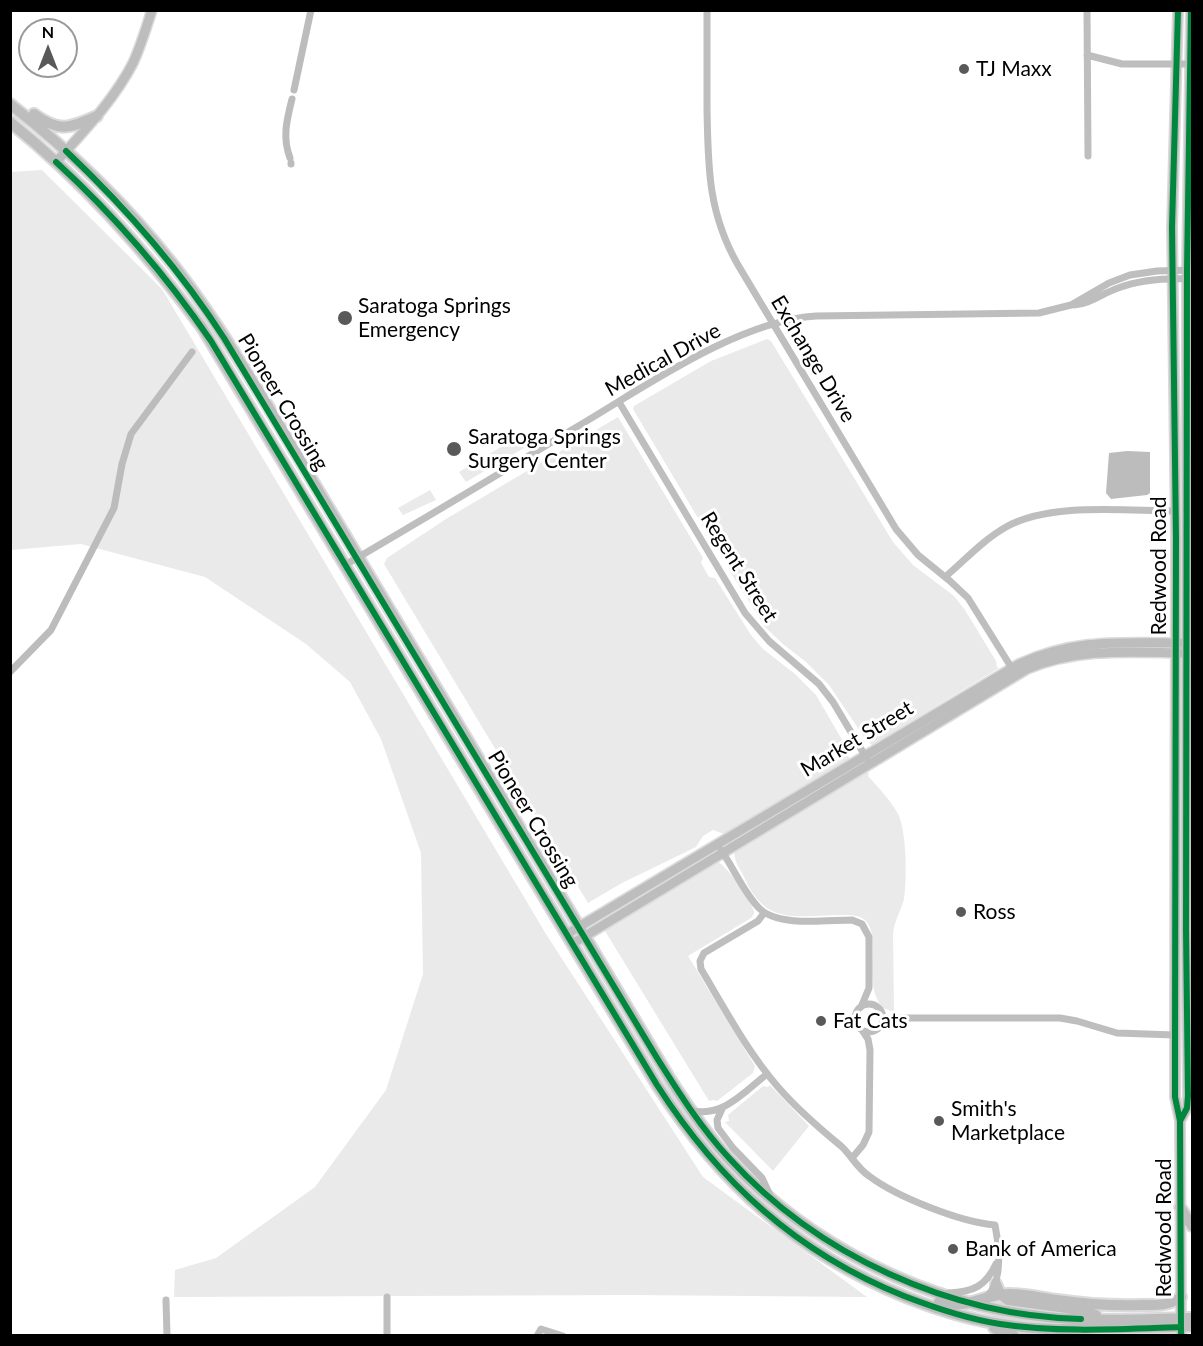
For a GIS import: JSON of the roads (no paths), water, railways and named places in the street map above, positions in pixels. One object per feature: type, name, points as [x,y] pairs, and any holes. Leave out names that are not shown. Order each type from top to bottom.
[{"type":"highway","points":[[10,99],[44,122],[57,127],[75,125],[97,116]]},
{"type":"highway","name":"Pioneer Crossing","points":[[10,104],[66,151],[143,229],[170,260],[200,302],[260,394],[581,932],[691,1110],[725,1154],[771,1198],[818,1234],[858,1258],[901,1279],[941,1293],[1038,1316],[1186,1325]]},
{"type":"highway","name":"Pioneer Crossing","points":[[10,122],[56,162],[125,231],[192,315],[232,375],[657,1085],[694,1138],[732,1182],[759,1208],[824,1256],[896,1293],[939,1309],[981,1321],[1051,1329],[1186,1325]]},
{"type":"highway","points":[[1180,1207],[1192,1226]]},
{"type":"highway","points":[[824,1256],[940,1302],[958,1305],[979,1301],[998,1289],[1019,1294],[1112,1305],[1163,1304],[1181,1297]]},
{"type":"highway","points":[[998,1289],[1012,1301],[1074,1310],[1108,1320]]},
{"type":"highway","points":[[981,1321],[1014,1335]]},
{"type":"main road","points":[[56,162],[97,116],[117,89],[134,61],[152,10]]},
{"type":"main road","name":"Redwood Road","points":[[1178,10],[1173,274],[1176,511],[1175,1097],[1180,1121],[1181,1297],[1186,1325]]},
{"type":"main road","name":"Redwood Road","points":[[1180,1121],[1188,1102],[1190,1035],[1186,648],[1191,10]]},
{"type":"main road","name":"Market Street","points":[[570,939],[1049,651],[1080,644],[1186,648]]},
{"type":"street","name":"Exchange Drive","points":[[707,10],[708,158],[712,197],[721,231],[731,254],[896,529],[918,555],[945,577],[972,604],[1014,672]]},
{"type":"street","points":[[1087,10],[1089,156]]},
{"type":"street","points":[[1087,55],[1122,64],[1191,64]]},
{"type":"street","name":"Medical Drive","points":[[345,565],[698,355],[731,340],[774,325],[796,318],[816,316],[1029,314],[1085,303],[1108,291],[1146,280],[1173,274],[1190,274]]},
{"type":"street","name":"Regent Street","points":[[619,402],[745,613],[769,641],[819,684],[867,759]]},
{"type":"street","points":[[945,577],[990,538],[1013,524],[1031,517],[1067,511],[1176,511]]},
{"type":"street","points":[[720,848],[756,905],[764,913],[783,920],[852,920],[862,924],[869,937],[869,988],[855,1019],[867,1039],[870,1050]]},
{"type":"street","points":[[764,913],[758,921],[704,953],[700,963],[701,969],[744,1042],[767,1074],[800,1111],[852,1158],[868,1176],[906,1197],[968,1219],[995,1225],[998,1289]]},
{"type":"street","points":[[852,1158],[863,1145],[869,1132],[870,1050],[883,1017],[869,988]]},
{"type":"street","points":[[861,1007],[870,1005],[888,1016],[899,1018],[1060,1018],[1117,1033],[1175,1035]]},
{"type":"street","points":[[862,1030],[871,1032],[889,1020],[899,1018]]},
{"type":"street","points":[[691,1110],[710,1113],[722,1109],[767,1074]]},
{"type":"street","points":[[722,1109],[717,1120],[718,1128],[762,1178],[771,1198]]},
{"type":"street","points":[[941,1293],[968,1292],[977,1288],[986,1282],[997,1262]]},
{"type":"street","points":[[387,1297],[387,1335]]},
{"type":"street","points":[[166,1300],[167,1335]]},
{"type":"street","points":[[537,1335],[541,1329],[564,1335]]},
{"type":"waterway","points":[[294,90],[311,10]]},
{"type":"waterway","points":[[290,158],[286,135],[292,99]]},
{"type":"waterway","points":[[10,672],[51,630],[114,508],[122,464],[131,434],[192,352]]},
{"type":"place","name":"TJ Maxx","points":[[964,69]]},
{"type":"place","name":"Saratoga Springs Emergency","points":[[345,318]]},
{"type":"place","name":"Saratoga Springs Surgery Center","points":[[454,449]]},
{"type":"place","name":"Ross","points":[[961,912]]},
{"type":"place","name":"Fat Cats","points":[[821,1021]]},
{"type":"place","name":"Smith's Marketplace","points":[[939,1121]]},
{"type":"place","name":"Bank of America","points":[[953,1249]]}]
